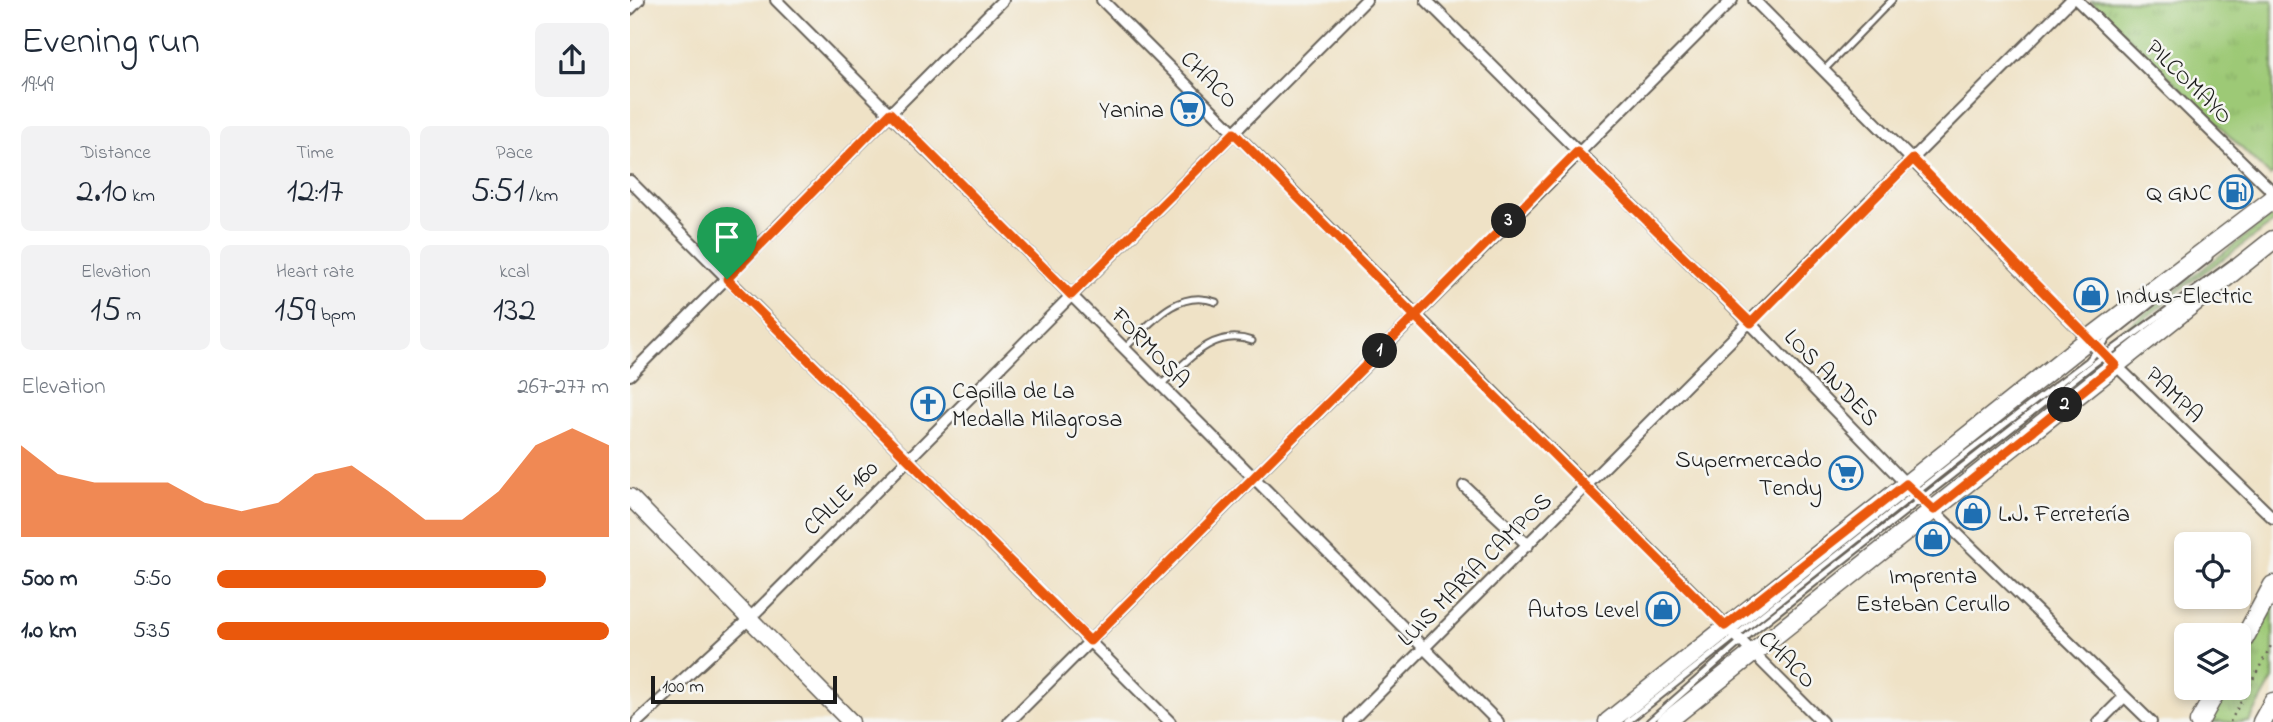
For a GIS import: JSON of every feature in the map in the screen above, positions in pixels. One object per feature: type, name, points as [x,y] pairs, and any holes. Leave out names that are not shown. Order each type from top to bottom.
[{"type":"main road","points":[[1667,722],[1738,639],[2102,352],[2273,199]]},
{"type":"main road","points":[[1608,722],[1738,639],[2102,352],[2270,242]]},
{"type":"main road","points":[[2251,626],[2273,585]]},
{"type":"main road","points":[[2199,722],[2211,700]]},
{"type":"main road","points":[[2262,722],[2273,702]]},
{"type":"street","points":[[630,9],[639,0]]},
{"type":"street","name":"FORMOSA","points":[[776,0],[1160,387],[1498,722]]},
{"type":"street","points":[[630,375],[1003,0]]},
{"type":"street","name":"CHACO","points":[[1102,0],[1822,722]]},
{"type":"street","name":"CALLE 160","points":[[637,722],[748,619],[1366,0]]},
{"type":"street","name":"LOS ANDES","points":[[1426,0],[1751,323],[1920,497],[2151,722]]},
{"type":"street","points":[[1009,722],[1732,0]]},
{"type":"street","name":"PAMPA","points":[[1754,0],[2102,352],[2273,518]]},
{"type":"street","name":"LUIS MARÍA CAMPOS","points":[[1350,722],[2071,0]]},
{"type":"street","name":"PILCOMAYO","points":[[2077,0],[2273,192]]},
{"type":"street","points":[[630,181],[910,458],[1170,722]]},
{"type":"street","points":[[1464,486],[1528,545]]},
{"type":"street","points":[[630,497],[851,722]]},
{"type":"street","points":[[2099,722],[2124,697]]},
{"type":"lane","points":[[1824,70],[1892,0]]},
{"type":"lane","points":[[1124,349],[1175,303],[1209,300],[1216,302]]},
{"type":"lane","points":[[1160,387],[1210,342],[1244,339],[1252,341]]},
{"type":"lane","points":[[1626,722],[1738,639]]},
{"type":"lane","points":[[1649,722],[1738,639]]},
{"type":"path","points":[[2230,722],[2273,642]]},
{"type":"green space","points":[[2273,0],[2273,174],[2270,176],[2091,1]]},
{"type":"green space","points":[[2273,215],[2273,223],[2185,286],[2113,345],[2109,341]]},
{"type":"green space","points":[[2273,599],[2273,679],[2249,722],[2208,722],[2220,700],[2251,700],[2251,640]]},
{"type":"place","name":"Yanina","points":[[1188,109]]},
{"type":"place","name":"Q GNC","points":[[2236,192]]},
{"type":"place","name":"Indus-Electric","points":[[2091,295]]},
{"type":"place","name":"Capilla de La Medalla Milagrosa","points":[[928,404]]},
{"type":"place","name":"Supermercado Tendy","points":[[1846,473]]},
{"type":"place","name":"L.J. Ferretería","points":[[1973,513]]},
{"type":"place","name":"Imprenta Esteban Cerullo","points":[[1933,539]]},
{"type":"place","name":"Autos Level","points":[[1663,609]]},
{"type":"route","points":[[727,279],[890,113],[1071,295],[1234,133],[1415,316],[1577,152],[1751,323],[1913,159],[2115,365],[1934,510],[1906,484],[1725,626],[1588,486],[1415,316],[1090,641],[910,458],[727,279]]}]
